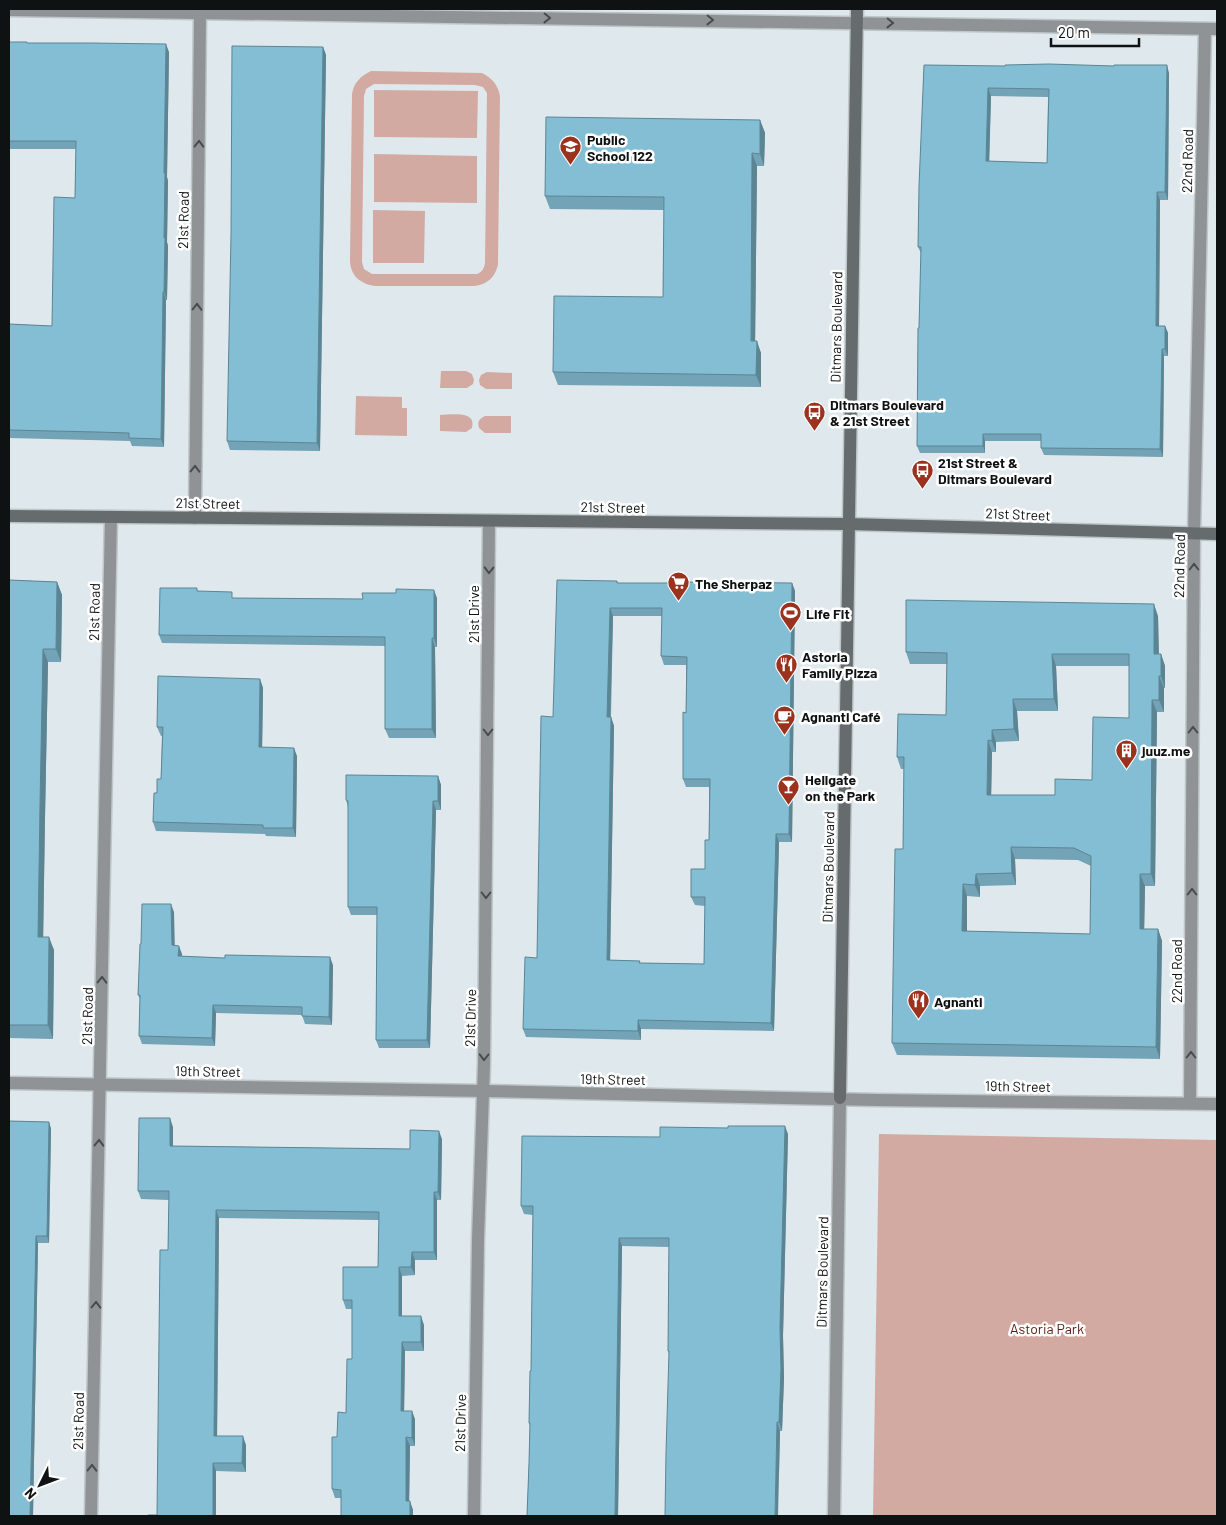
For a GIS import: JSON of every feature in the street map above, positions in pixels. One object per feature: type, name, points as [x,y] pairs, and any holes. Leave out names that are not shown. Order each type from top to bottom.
[{"type":"street","name":"Ditmars Boulevard","points":[[834,1516],[857,9]]},
{"type":"street","points":[[9,10],[1211,29]]},
{"type":"street","name":"21st Road","points":[[195,518],[200,13]]},
{"type":"street","name":"22nd Road","points":[[1190,1103],[1194,534],[1211,29]]},
{"type":"street","name":"21st Street","points":[[9,516],[848,524],[1217,534]]},
{"type":"street","name":"21st Road","points":[[91,1516],[110,517]]},
{"type":"street","name":"21st Drive","points":[[474,1516],[478,1249],[484,1091],[489,521]]},
{"type":"street","name":"19th Street","points":[[9,1083],[1217,1104]]},
{"type":"green space","points":[[371,71],[482,73],[489,77],[496,85],[500,96],[498,265],[493,277],[487,282],[474,286],[375,286],[360,281],[354,274],[350,265],[352,94],[356,83],[361,77]],"holes":[[[374,84],[475,85],[483,87],[487,93],[485,263],[483,269],[477,274],[372,274],[364,269],[362,262],[364,96],[366,89]]]},
{"type":"green space","points":[[374,90],[478,91],[477,138],[374,137]]},
{"type":"green space","points":[[374,154],[477,156],[477,203],[374,202]]},
{"type":"green space","points":[[373,210],[425,211],[424,263],[373,263]]},
{"type":"green space","points":[[441,371],[466,371],[472,374],[473,384],[467,388],[440,388]]},
{"type":"green space","points":[[487,372],[512,373],[512,389],[486,389],[480,385],[481,375]]},
{"type":"green space","points":[[356,396],[402,397],[402,408],[407,408],[407,436],[355,435]]},
{"type":"green space","points":[[456,414],[467,416],[471,418],[472,428],[466,432],[440,431],[440,415]]},
{"type":"green space","points":[[485,416],[511,416],[511,433],[485,433],[479,428],[478,422]]},
{"type":"green space","name":"Astoria Park","points":[[879,1134],[1217,1140],[1217,1516],[873,1516]]},
{"type":"building","points":[[9,42],[166,44],[161,439],[129,438],[129,433],[9,430],[9,324],[52,326],[54,197],[75,198],[76,141],[9,141]]},
{"type":"building","points":[[232,46],[323,47],[317,443],[227,441]]},
{"type":"building","points":[[924,65],[1167,65],[1165,192],[1157,192],[1156,326],[1165,326],[1165,349],[1162,349],[1160,449],[1041,448],[1041,434],[983,434],[983,446],[917,446],[921,247],[918,247],[919,186]],"holes":[[[988,88],[1049,89],[1047,163],[986,161]]]},
{"type":"building","points":[[546,117],[760,120],[760,154],[752,153],[751,341],[757,341],[756,375],[553,372],[554,296],[663,297],[664,197],[545,196]]},
{"type":"building","points":[[9,580],[57,582],[56,649],[43,649],[38,937],[49,937],[48,1025],[9,1025]]},
{"type":"building","points":[[557,580],[617,581],[617,583],[792,583],[789,834],[776,834],[771,1023],[638,1020],[638,1031],[523,1029],[525,957],[537,958],[541,716],[553,717]],"holes":[[[610,608],[662,608],[661,656],[687,657],[686,713],[683,712],[683,779],[710,779],[709,840],[705,840],[705,869],[691,869],[691,897],[705,897],[704,964],[639,963],[640,961],[607,960],[611,717],[607,717]]]},
{"type":"building","points":[[160,588],[197,588],[197,591],[232,592],[232,598],[363,599],[362,593],[396,593],[396,589],[434,590],[432,729],[385,729],[385,637],[159,635]]},
{"type":"building","points":[[906,600],[1154,604],[1154,654],[1161,654],[1161,676],[1159,676],[1159,700],[1152,700],[1151,874],[1140,874],[1140,929],[1158,929],[1156,1047],[892,1043],[895,849],[903,849],[904,757],[897,757],[898,714],[946,715],[947,653],[906,652]],"holes":[[[1052,654],[1129,654],[1129,718],[1093,717],[1092,780],[1055,779],[1055,795],[987,795],[988,740],[992,741],[992,730],[1014,729],[1013,699],[1054,699]],[[1011,847],[1074,848],[1091,856],[1090,934],[962,931],[963,884],[975,885],[976,874],[1012,873]]]},
{"type":"building","points":[[158,676],[260,679],[259,747],[294,748],[293,828],[263,828],[263,825],[153,822],[154,793],[157,793],[157,779],[161,779],[163,727],[157,727]]},
{"type":"building","points":[[346,775],[438,776],[438,801],[433,801],[427,1040],[376,1040],[377,907],[348,907],[348,801],[346,800]]},
{"type":"building","points":[[142,904],[171,904],[172,945],[179,946],[178,956],[225,958],[225,955],[330,957],[329,1017],[302,1016],[302,1007],[213,1005],[212,1038],[139,1036],[140,995],[138,995]]},
{"type":"building","points":[[139,1118],[170,1118],[170,1146],[410,1149],[410,1130],[439,1131],[438,1192],[434,1192],[434,1252],[412,1252],[411,1267],[399,1267],[399,1316],[421,1316],[421,1342],[402,1342],[401,1411],[412,1411],[412,1438],[406,1437],[406,1501],[410,1501],[410,1516],[341,1516],[341,1490],[332,1489],[332,1437],[337,1437],[338,1412],[346,1413],[347,1359],[352,1359],[352,1300],[343,1300],[343,1267],[378,1267],[379,1212],[216,1210],[214,1436],[243,1436],[242,1463],[213,1463],[213,1516],[148,1516],[157,1515],[160,1250],[168,1250],[169,1191],[138,1191]]},
{"type":"building","points":[[9,1121],[49,1122],[47,1236],[36,1236],[30,1516],[9,1516]]},
{"type":"building","points":[[728,1126],[785,1126],[780,1327],[781,1369],[779,1422],[777,1422],[775,1516],[665,1516],[669,1351],[669,1238],[619,1238],[615,1516],[527,1516],[533,1206],[521,1206],[522,1136],[660,1137],[660,1127],[728,1128]]},
{"type":"place","name":"Public School 122","points":[[571,166]]},
{"type":"place","name":"Ditmars Boulevard & 21st Street","points":[[814,431]]},
{"type":"place","name":"21st Street & Ditmars Boulevard","points":[[922,489]]},
{"type":"place","name":"The Sherpaz","points":[[679,602]]},
{"type":"place","name":"Life Fit","points":[[790,632]]},
{"type":"place","name":"Astoria Family Pizza","points":[[786,683]]},
{"type":"place","name":"Agnanti Café","points":[[785,735]]},
{"type":"place","name":"juuz.me","points":[[1126,769]]},
{"type":"place","name":"Hellgate on the Park","points":[[789,806]]},
{"type":"place","name":"Agnanti","points":[[918,1020]]}]
